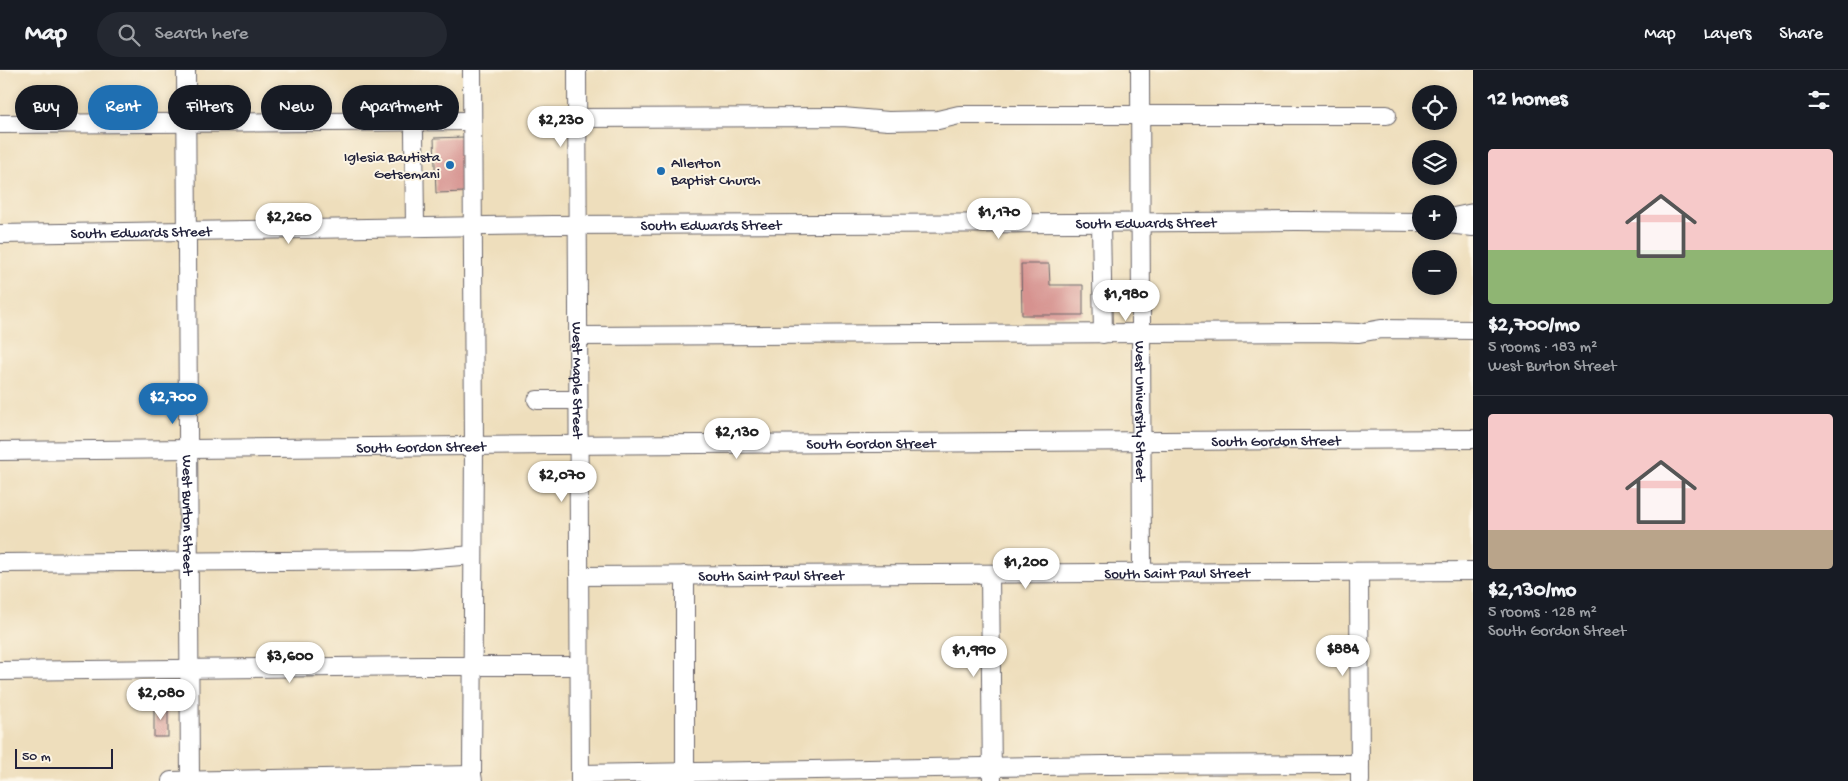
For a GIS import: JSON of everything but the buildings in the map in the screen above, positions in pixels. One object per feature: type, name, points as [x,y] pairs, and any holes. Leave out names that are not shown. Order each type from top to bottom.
[{"type":"street","name":"West Burton Street","points":[[186,70],[186,85]]},
{"type":"street","points":[[170,781],[473,778],[472,70]]},
{"type":"street","name":"West Maple Street","points":[[577,70],[580,777]]},
{"type":"street","name":"West University Street","points":[[1140,70],[1142,573]]},
{"type":"street","points":[[577,118],[843,117],[888,121],[938,120],[959,115],[1387,115]]},
{"type":"street","points":[[251,122],[472,121]]},
{"type":"street","points":[[0,124],[168,122]]},
{"type":"street","name":"West Burton Street","points":[[186,130],[190,781]]},
{"type":"street","points":[[414,132],[415,227]]},
{"type":"street","points":[[1457,216],[1473,213]]},
{"type":"street","name":"South Edwards Street","points":[[0,234],[577,225],[1101,223],[1297,220],[1412,222]]},
{"type":"street","points":[[1101,223],[1103,329]]},
{"type":"street","points":[[1457,225],[1473,227]]},
{"type":"street","points":[[1032,324],[1142,334],[1359,333],[1381,329],[1473,330]]},
{"type":"street","points":[[578,336],[1103,329]]},
{"type":"street","points":[[537,400],[578,400]]},
{"type":"street","name":"South Gordon Street","points":[[0,451],[1473,439]]},
{"type":"street","points":[[0,563],[413,560],[474,555]]},
{"type":"street","name":"South Saint Paul Street","points":[[579,576],[1473,571]]},
{"type":"street","points":[[580,777],[1360,773],[1359,572]]},
{"type":"street","points":[[990,574],[992,774]]},
{"type":"street","points":[[685,576],[685,776]]},
{"type":"street","points":[[0,671],[580,666]]},
{"type":"place","name":"Iglesia Bautista Getsemani","points":[[450,165]]},
{"type":"place","name":"Allerton Baptist Church","points":[[661,171]]}]
